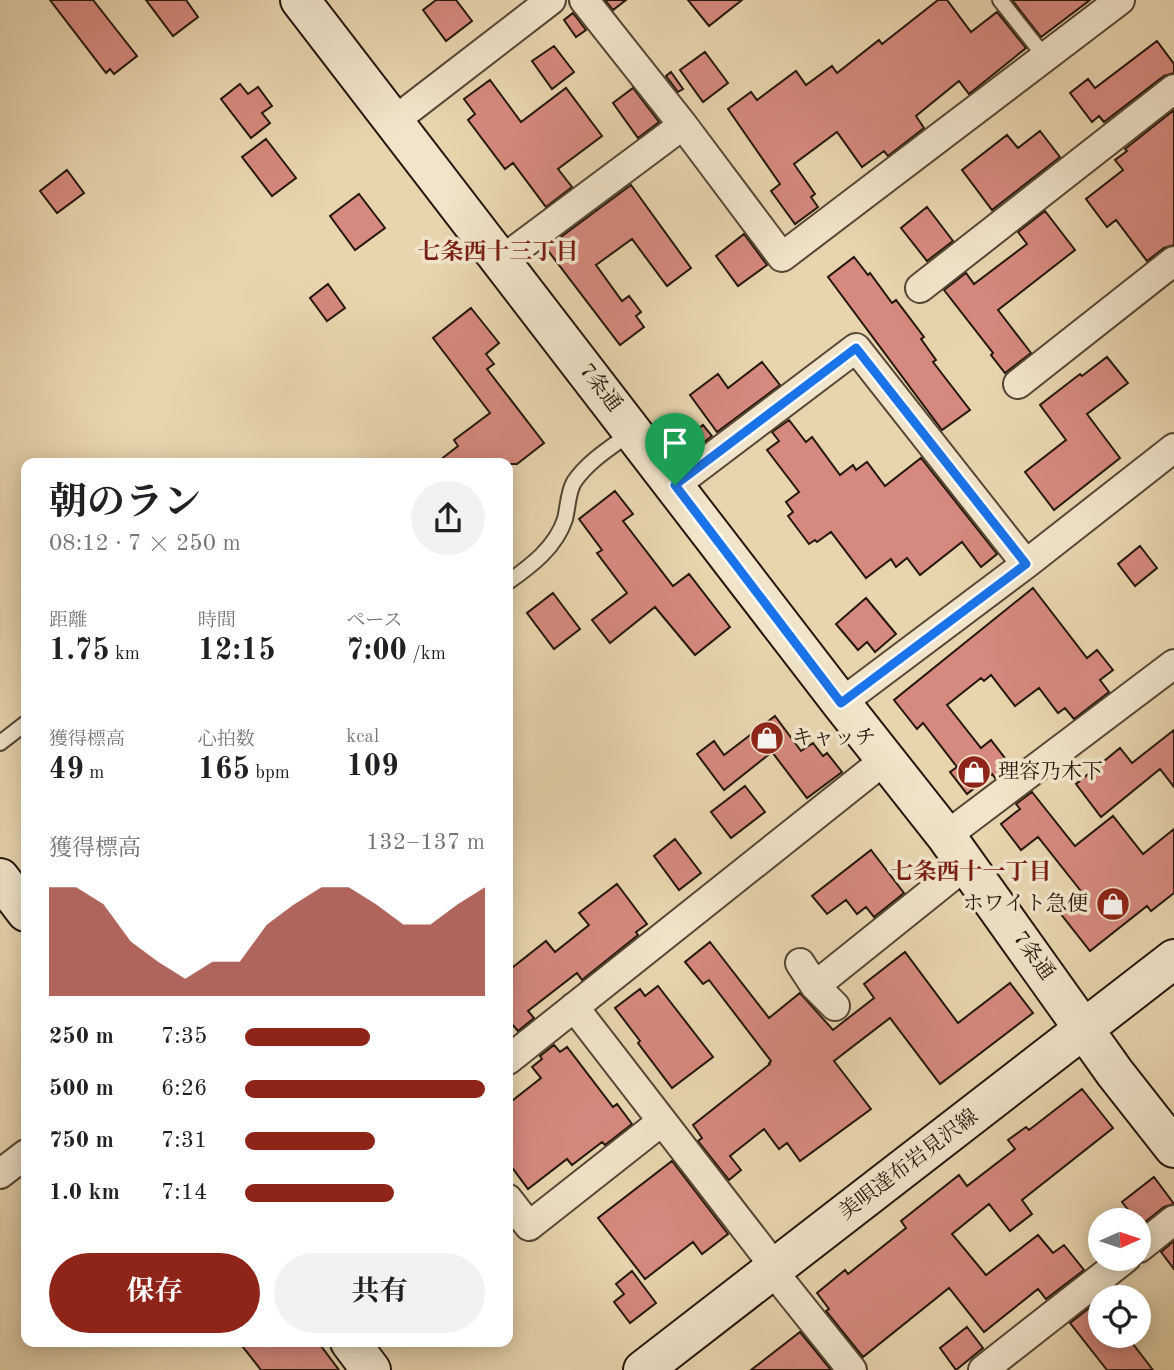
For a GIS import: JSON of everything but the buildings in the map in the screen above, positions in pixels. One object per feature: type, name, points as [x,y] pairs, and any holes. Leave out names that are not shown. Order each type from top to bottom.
[{"type":"street","name":"7条通","points":[[300,0],[957,850],[1115,1073],[1174,1148]]},
{"type":"street","points":[[394,121],[551,0]]},
{"type":"street","points":[[584,0],[683,125],[782,257],[1120,0]]},
{"type":"street","points":[[920,288],[1174,89]]},
{"type":"street","points":[[502,260],[683,125]]},
{"type":"street","points":[[1018,384],[1174,261]]},
{"type":"street","points":[[675,485],[856,348],[1026,564]]},
{"type":"street","points":[[841,703],[1026,564],[1174,448]]},
{"type":"street","points":[[835,1006],[807,975],[1174,664]]},
{"type":"street","points":[[513,1056],[886,759]]},
{"type":"street","points":[[0,878],[21,905]]},
{"type":"street","name":"美唄達布岩見沢線","points":[[643,1370],[1174,959]]},
{"type":"street","points":[[574,1007],[852,1370]]},
{"type":"street","points":[[513,1206],[528,1226],[661,1122]]},
{"type":"street","points":[[0,1174],[21,1158]]},
{"type":"street","points":[[1152,1238],[1174,1220]]},
{"type":"street","points":[[983,1370],[1109,1271]]},
{"type":"street","points":[[354,1347],[371,1370]]},
{"type":"lane","points":[[1000,0],[1045,57]]},
{"type":"lane","points":[[513,578],[549,548],[559,534],[573,484],[583,471],[634,432]]},
{"type":"lane","points":[[0,743],[21,727]]},
{"type":"place","name":"キャッチ","points":[[767,738]]},
{"type":"place","name":"理容乃木下","points":[[974,772]]},
{"type":"place","name":"ホワイト急便","points":[[1113,904]]},
{"type":"district","name":"七条西十三丁目","points":[[498,252]]},
{"type":"district","name":"七条西十一丁目","points":[[971,872]]},
{"type":"route","points":[[856,348],[1026,564],[841,703],[675,485],[856,348]]}]
